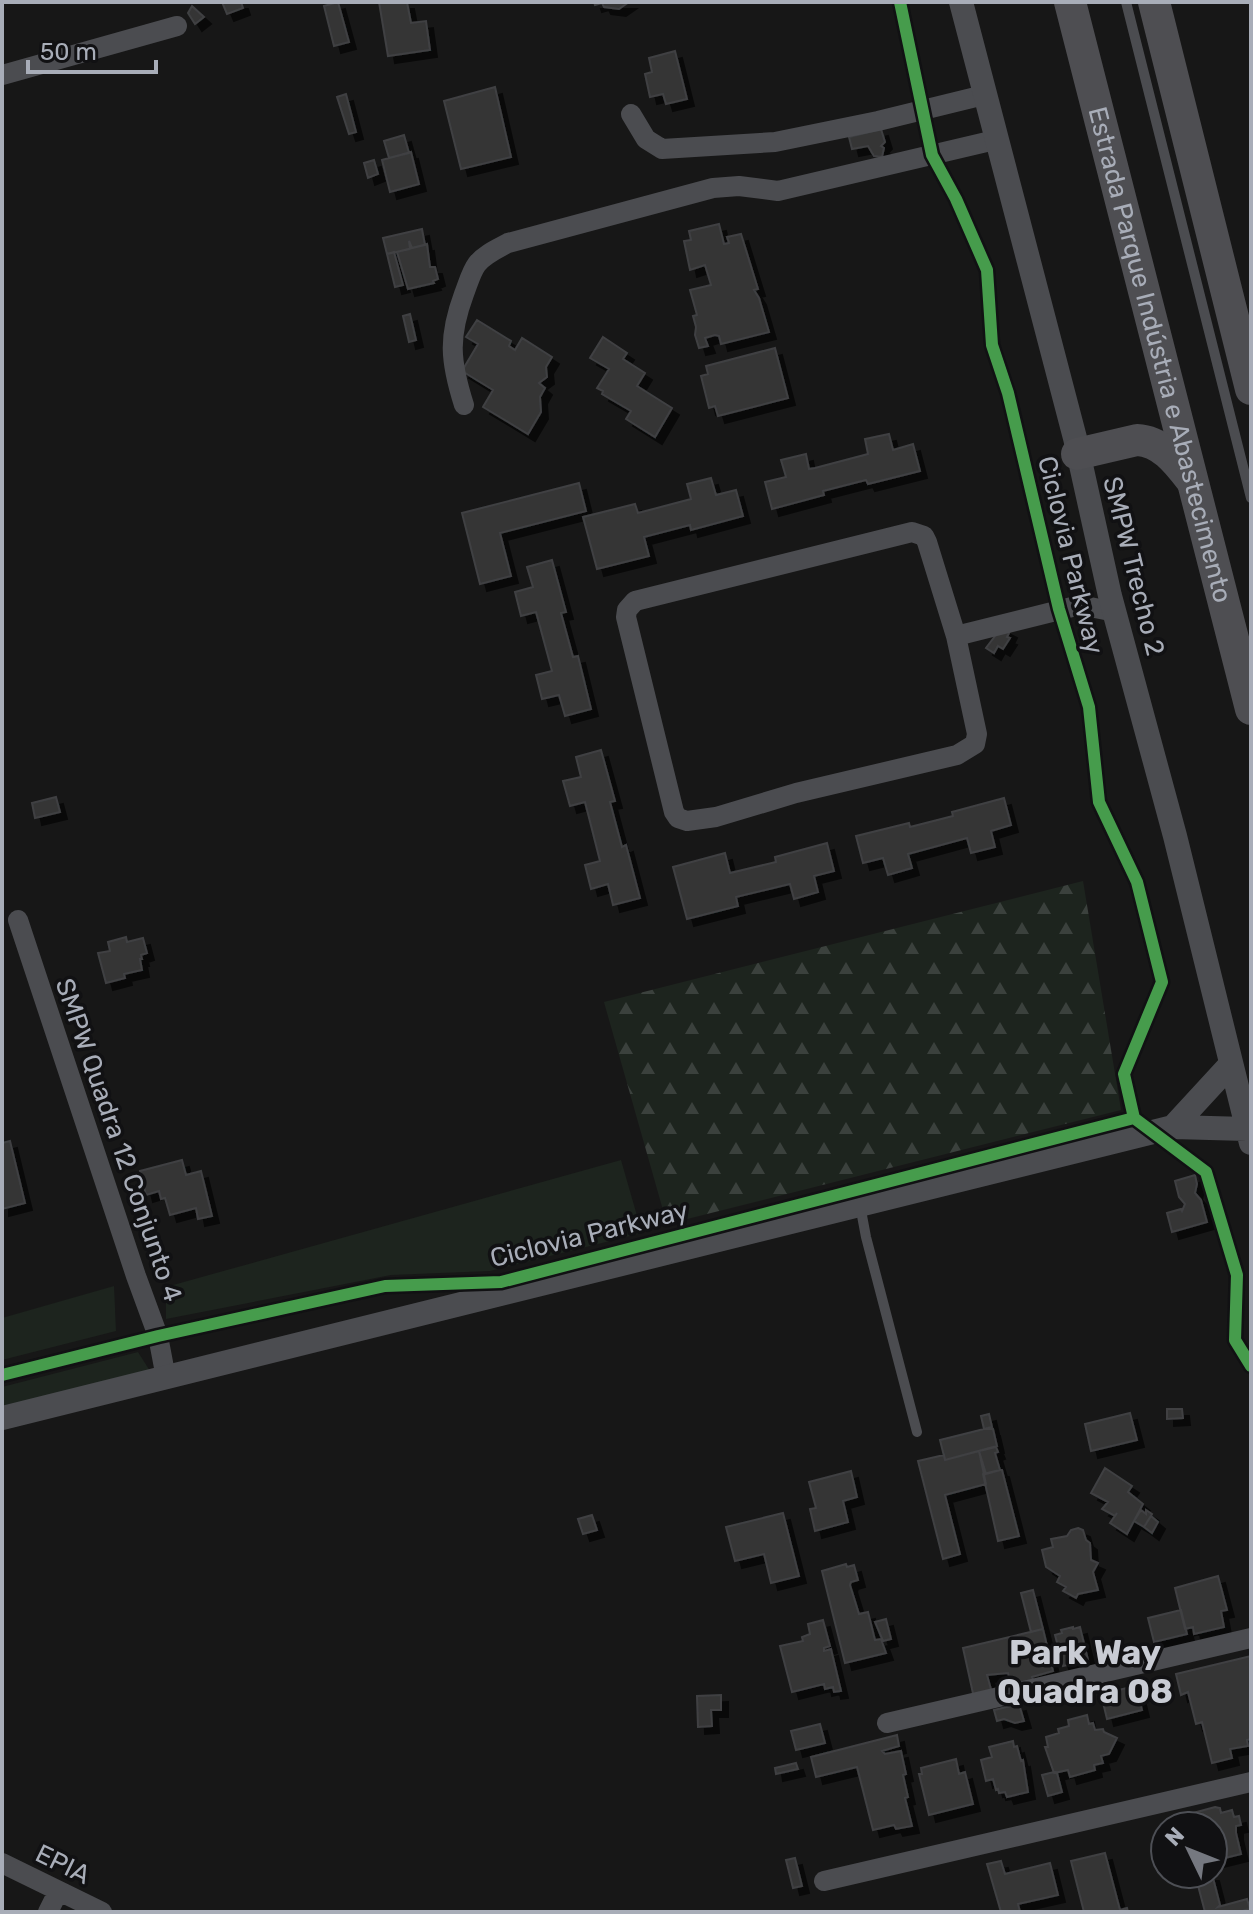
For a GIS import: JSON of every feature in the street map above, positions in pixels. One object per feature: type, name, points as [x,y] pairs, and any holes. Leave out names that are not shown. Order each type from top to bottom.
[{"type":"highway","name":"Estrada Parque Indústria e Abastecimento","points":[[1070,2],[1251,709]]},
{"type":"highway","points":[[1154,2],[1251,389]]},
{"type":"highway","points":[[1076,446],[1144,425],[1156,404],[1165,371]]},
{"type":"highway","points":[[1076,446],[1148,441],[1167,453],[1195,484]]},
{"type":"street","name":"SMPW Trecho 2","points":[[961,2],[1249,1137]]},
{"type":"street","points":[[2,75],[177,26]]},
{"type":"street","points":[[631,114],[646,139],[662,149],[775,142],[984,95]]},
{"type":"street","points":[[464,405],[453,363],[451,341],[456,318],[476,265],[489,253],[508,243],[713,188],[739,186],[778,191],[995,140]]},
{"type":"street","points":[[912,532],[924,536],[927,542],[956,636],[977,734],[975,744],[968,750],[796,793],[716,817],[687,821],[676,815],[626,617],[630,604],[912,532]]},
{"type":"street","points":[[956,636],[1080,605],[1107,583]]},
{"type":"street","points":[[1080,605],[1115,612]]},
{"type":"street","name":"SMPW Quadra 12 Conjunto 4","points":[[18,920],[158,1336],[166,1378]]},
{"type":"street","points":[[1173,1127],[1231,1064]]},
{"type":"street","points":[[2,1418],[1173,1127],[1249,1137]]},
{"type":"street","points":[[887,1723],[1251,1638]]},
{"type":"street","points":[[824,1881],[1251,1782]]},
{"type":"street","name":"EPIA","points":[[2,1863],[102,1912]]},
{"type":"street","points":[[48,1912],[58,1892]]},
{"type":"lane","points":[[1126,2],[1251,498]]},
{"type":"lane","points":[[860,1205],[917,1432]]},
{"type":"green space","points":[[1083,881],[1121,1110],[667,1224],[604,1002]]},
{"type":"green space","points":[[621,1160],[642,1233],[490,1271],[391,1275],[166,1319],[166,1287]]},
{"type":"green space","points":[[114,1286],[116,1331],[2,1360],[2,1318]]},
{"type":"green space","points":[[138,1352],[150,1371],[2,1406],[2,1387]]},
{"type":"building","points":[[222,2],[241,2],[243,8],[227,14]]},
{"type":"building","points":[[338,2],[349,42],[334,46],[324,6]]},
{"type":"building","points":[[379,2],[407,2],[411,23],[426,21],[430,50],[388,56]]},
{"type":"building","points":[[594,2],[629,2],[619,9],[604,7],[602,3],[595,5]]},
{"type":"building","points":[[192,6],[204,17],[195,24],[188,13]]},
{"type":"building","points":[[675,51],[687,99],[666,104],[663,94],[650,97],[645,74],[652,72],[649,58]]},
{"type":"building","points":[[495,87],[511,157],[461,169],[444,101]]},
{"type":"building","points":[[346,94],[356,132],[349,134],[337,97]]},
{"type":"building","points":[[881,129],[885,142],[881,146],[884,148],[882,157],[874,156],[868,146],[852,149],[849,137]]},
{"type":"building","points":[[404,135],[409,153],[389,158],[384,141]]},
{"type":"building","points":[[411,152],[419,184],[390,192],[382,160]]},
{"type":"building","points":[[374,160],[378,174],[368,178],[364,163]]},
{"type":"building","points":[[719,224],[724,244],[729,243],[727,237],[741,234],[758,289],[754,290],[769,332],[721,344],[719,336],[715,335],[705,338],[708,346],[699,348],[693,316],[697,315],[690,290],[711,285],[705,265],[690,270],[684,241],[691,240],[689,231]]},
{"type":"building","points":[[422,229],[425,245],[412,248],[409,241],[410,249],[387,254],[383,238]]},
{"type":"building","points":[[427,244],[430,267],[435,267],[438,279],[434,283],[408,289],[397,252]]},
{"type":"building","points":[[394,252],[403,285],[395,287],[387,254]]},
{"type":"building","points":[[410,314],[416,340],[409,342],[403,316]]},
{"type":"building","points":[[477,320],[511,341],[509,346],[515,350],[522,338],[552,357],[546,367],[547,377],[539,383],[545,388],[540,397],[541,412],[528,434],[483,407],[493,390],[462,371],[478,344],[466,337]]},
{"type":"building","points":[[603,337],[627,353],[623,359],[645,373],[637,386],[672,408],[655,437],[626,419],[631,411],[597,388],[609,369],[590,358]]},
{"type":"building","points":[[775,348],[788,398],[718,416],[715,406],[709,408],[701,376],[708,374],[706,366]]},
{"type":"building","points":[[889,434],[893,450],[913,444],[920,471],[823,491],[824,495],[772,509],[765,482],[786,477],[781,460],[806,454],[809,469],[815,468],[868,454],[865,439]]},
{"type":"building","points":[[711,478],[716,495],[736,490],[743,516],[691,530],[690,525],[644,537],[649,556],[597,569],[583,517],[635,504],[638,513],[691,499],[687,484]]},
{"type":"building","points":[[579,483],[586,511],[500,533],[511,576],[480,584],[462,513]]},
{"type":"building","points":[[552,560],[566,612],[561,613],[573,657],[578,656],[591,709],[565,716],[559,695],[542,699],[536,675],[552,671],[536,612],[521,616],[515,592],[533,587],[527,567]]},
{"type":"building","points":[[1002,627],[1010,631],[1007,637],[1010,638],[1003,649],[998,646],[994,653],[986,648]]},
{"type":"building","points":[[601,750],[615,801],[610,802],[622,847],[626,845],[640,898],[613,905],[608,884],[591,889],[585,865],[600,861],[585,802],[570,806],[563,781],[581,777],[576,757]]},
{"type":"building","points":[[56,797],[60,812],[35,818],[32,803]]},
{"type":"building","points":[[1004,798],[1011,825],[991,831],[995,847],[971,853],[967,838],[908,854],[912,868],[888,875],[883,858],[863,863],[856,836],[953,816],[952,812]]},
{"type":"building","points":[[827,843],[834,871],[814,876],[818,892],[794,899],[790,884],[736,897],[738,906],[687,919],[673,867],[725,853],[730,873],[776,862],[775,857]]},
{"type":"building","points":[[126,937],[127,942],[143,938],[147,953],[141,955],[142,970],[106,983],[98,953],[110,951],[108,942]]},
{"type":"building","points":[[10,1141],[25,1203],[2,1209],[2,1143]]},
{"type":"building","points":[[182,1160],[186,1175],[201,1171],[212,1216],[198,1219],[196,1208],[170,1215],[165,1198],[161,1199],[159,1191],[146,1195],[140,1171]]},
{"type":"building","points":[[1195,1175],[1195,1193],[1201,1200],[1207,1222],[1172,1232],[1167,1213],[1182,1211],[1185,1204],[1179,1197],[1175,1181]]},
{"type":"building","points":[[1167,1409],[1182,1409],[1183,1418],[1167,1419]]},
{"type":"building","points":[[1130,1413],[1137,1440],[1091,1451],[1085,1424]]},
{"type":"building","points":[[989,1414],[992,1427],[984,1429],[981,1416]]},
{"type":"building","points":[[993,1429],[997,1446],[945,1460],[940,1440]]},
{"type":"building","points":[[996,1447],[1000,1470],[986,1474],[979,1451]]},
{"type":"building","points":[[979,1451],[986,1484],[945,1495],[960,1554],[943,1559],[918,1461],[944,1455],[945,1460]]},
{"type":"building","points":[[1105,1468],[1132,1486],[1128,1492],[1143,1504],[1127,1534],[1110,1523],[1115,1516],[1102,1509],[1108,1502],[1091,1493]]},
{"type":"building","points":[[1002,1470],[1019,1536],[998,1541],[983,1474]]},
{"type":"building","points":[[851,1471],[857,1497],[843,1501],[848,1522],[815,1531],[810,1509],[816,1508],[809,1482]]},
{"type":"building","points":[[1141,1510],[1152,1514],[1144,1527],[1134,1521]]},
{"type":"building","points":[[783,1513],[799,1576],[771,1583],[764,1554],[735,1561],[726,1527]]},
{"type":"building","points":[[592,1515],[597,1530],[583,1534],[578,1519]]},
{"type":"building","points":[[1151,1516],[1158,1522],[1152,1533],[1144,1527]]},
{"type":"building","points":[[1071,1530],[1083,1530],[1090,1543],[1091,1560],[1098,1563],[1093,1572],[1098,1590],[1078,1594],[1076,1598],[1063,1591],[1066,1587],[1057,1582],[1060,1576],[1046,1567],[1042,1550],[1053,1547],[1051,1539],[1067,1536]]},
{"type":"building","points":[[846,1564],[847,1567],[854,1565],[858,1580],[850,1585],[859,1614],[868,1612],[875,1640],[881,1639],[886,1653],[845,1663],[822,1571]]},
{"type":"building","points":[[1218,1576],[1227,1610],[1221,1611],[1224,1627],[1194,1634],[1193,1627],[1185,1629],[1175,1588]]},
{"type":"building","points":[[1033,1590],[1043,1629],[1031,1632],[1021,1593]]},
{"type":"building","points":[[1181,1610],[1187,1634],[1154,1642],[1148,1618]]},
{"type":"building","points":[[886,1619],[891,1639],[883,1641],[875,1622]]},
{"type":"building","points":[[823,1620],[830,1646],[824,1651],[831,1649],[841,1691],[834,1692],[833,1687],[825,1689],[824,1684],[792,1692],[780,1646],[803,1641],[802,1637],[810,1634],[808,1624]]},
{"type":"building","points":[[1080,1627],[1088,1660],[1063,1666],[1055,1635]]},
{"type":"building","points":[[1043,1629],[1053,1671],[1032,1677],[1034,1682],[1002,1690],[1000,1682],[1010,1680],[1008,1673],[987,1675],[992,1693],[974,1698],[963,1648]]},
{"type":"building","points":[[1251,1656],[1251,1739],[1247,1740],[1248,1746],[1230,1749],[1232,1758],[1212,1763],[1202,1722],[1196,1724],[1188,1692],[1181,1695],[1176,1674]]},
{"type":"building","points":[[1136,1686],[1142,1710],[1107,1719],[1101,1694]]},
{"type":"building","points":[[721,1695],[721,1710],[711,1710],[712,1726],[698,1727],[697,1696]]},
{"type":"building","points":[[1019,1704],[1024,1721],[997,1721],[994,1710]]},
{"type":"building","points":[[1087,1715],[1089,1724],[1093,1723],[1095,1730],[1103,1729],[1117,1738],[1109,1754],[1101,1756],[1103,1763],[1094,1765],[1095,1770],[1070,1777],[1068,1770],[1054,1773],[1045,1747],[1048,1747],[1046,1737],[1069,1726],[1068,1720]]},
{"type":"building","points":[[820,1724],[825,1743],[796,1750],[791,1731]]},
{"type":"building","points":[[897,1735],[899,1746],[882,1751],[885,1754],[901,1751],[908,1797],[905,1798],[912,1826],[896,1829],[894,1825],[873,1830],[857,1767],[816,1777],[811,1757]]},
{"type":"building","points":[[1013,1741],[1023,1760],[1028,1792],[1007,1797],[1005,1792],[996,1790],[993,1779],[986,1781],[981,1760],[992,1757],[989,1747]]},
{"type":"building","points":[[956,1759],[959,1774],[965,1772],[973,1804],[929,1815],[919,1774],[922,1774],[921,1768]]},
{"type":"building","points":[[796,1763],[798,1769],[776,1774],[775,1768]]},
{"type":"building","points":[[1057,1773],[1062,1792],[1048,1796],[1042,1775]]},
{"type":"building","points":[[1232,1810],[1234,1817],[1239,1816],[1241,1825],[1236,1826],[1236,1833],[1241,1854],[1229,1857],[1229,1811]]},
{"type":"building","points":[[1105,1853],[1120,1910],[1127,1908],[1128,1912],[1084,1912],[1071,1861]]},
{"type":"building","points":[[795,1858],[802,1886],[793,1888],[786,1860]]},
{"type":"building","points":[[1001,1861],[1005,1874],[1050,1863],[1058,1895],[1018,1904],[1020,1912],[1001,1912],[987,1864]]},
{"type":"building","points":[[1199,1890],[1216,1890],[1218,1907],[1247,1899],[1250,1909],[1238,1912],[1205,1912]]},
{"type":"cycle path","name":"Ciclovia Parkway","points":[[900,2],[932,155],[956,199],[987,270],[992,345],[1008,393],[1059,609],[1089,707],[1099,802],[1137,882],[1162,982],[1124,1074],[1134,1118],[1206,1172],[1237,1275],[1235,1340],[1251,1366]]},
{"type":"cycle path","name":"Ciclovia Parkway","points":[[2,1375],[158,1336],[385,1286],[501,1282],[1134,1118]]},
{"type":"district","name":"Park Way Quadra 08","points":[[1085,1672]]}]
